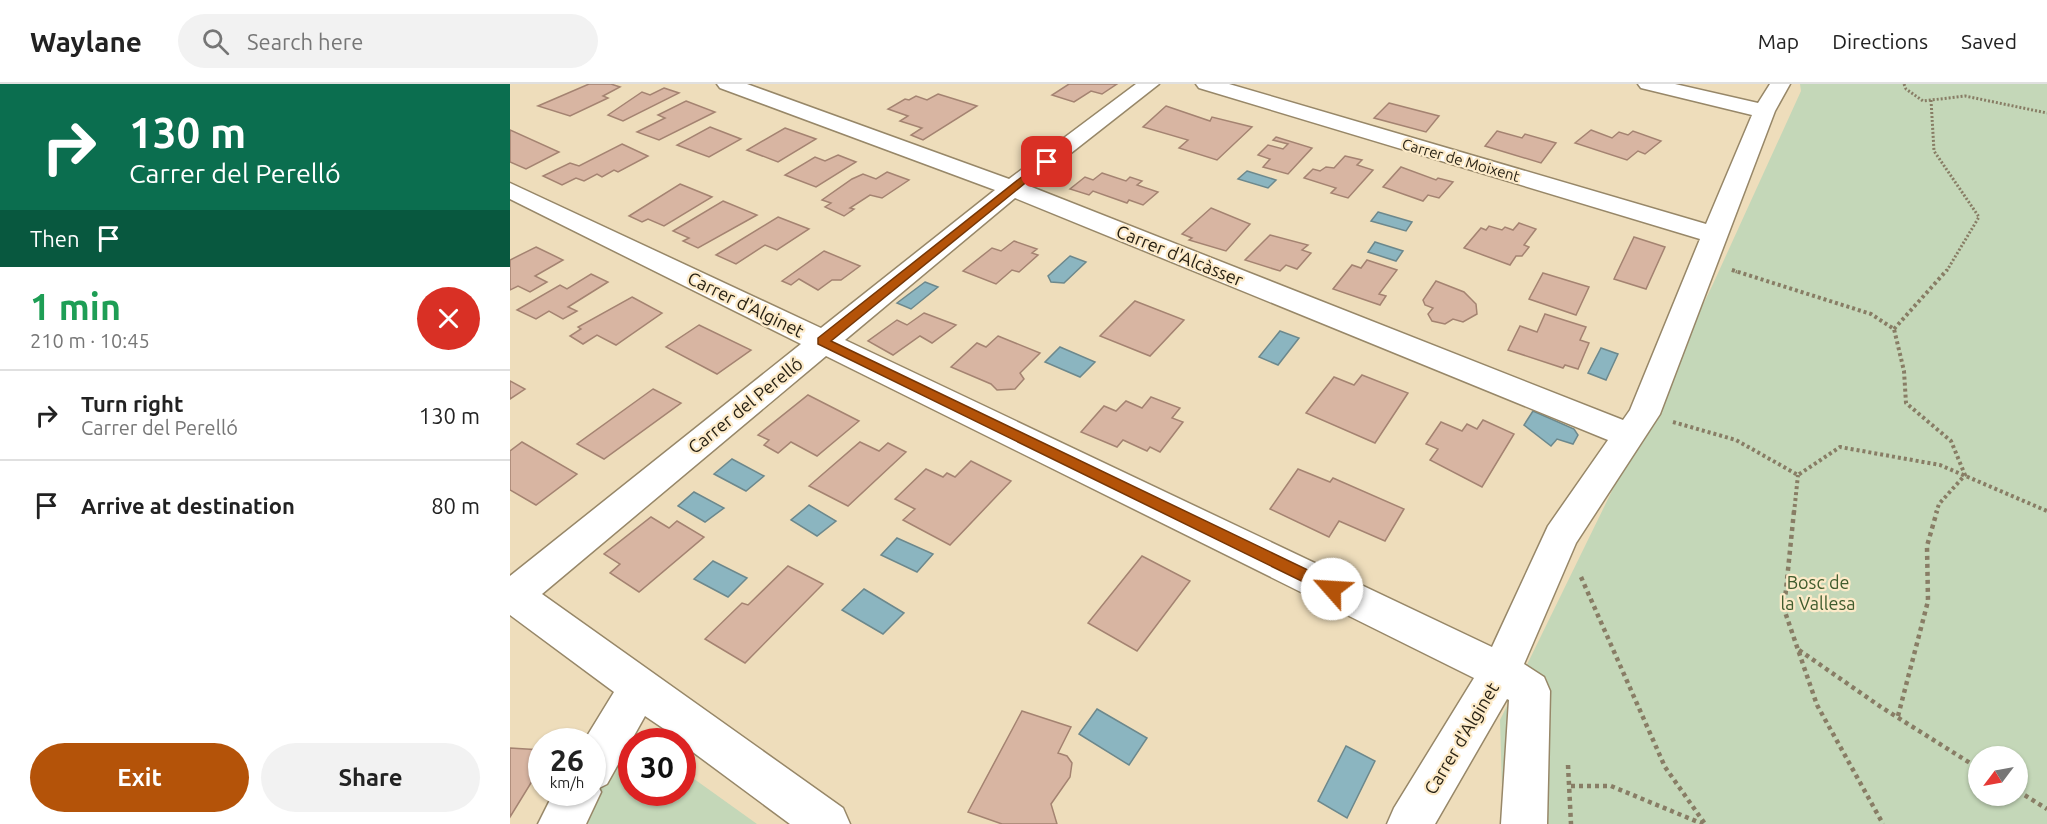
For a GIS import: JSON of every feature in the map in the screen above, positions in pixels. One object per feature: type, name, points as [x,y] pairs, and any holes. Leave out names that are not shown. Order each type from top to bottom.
[{"type":"street","name":"Carrer d'Alcàsser","points":[[727,84],[1012,188],[1637,425]]},
{"type":"street","name":"Carrer del Perelló","points":[[511,596],[1012,188],[1149,84]]},
{"type":"street","name":"Carrer de Moixent","points":[[1206,84],[1711,249]]},
{"type":"street","points":[[1648,84],[1764,111]]},
{"type":"street","points":[[1524,824],[1530,691],[1501,671],[1561,536],[1637,425],[1711,249],[1764,111],[1780,84]]},
{"type":"street","name":"Carrer d'Alginet","points":[[510,190],[1501,671],[1410,824]]},
{"type":"street","points":[[511,596],[827,824]]},
{"type":"street","points":[[606,745],[639,688]]},
{"type":"street","points":[[561,824],[571,806]]},
{"type":"path","points":[[1904,84],[1906,89],[1923,101],[1965,96],[2047,113]]},
{"type":"path","points":[[1894,329],[1931,292],[1962,252],[1979,217],[1934,151],[1931,100]]},
{"type":"path","points":[[1711,249],[1871,314],[1894,329],[1904,371],[1906,403],[1951,441],[1965,476]]},
{"type":"path","points":[[1637,425],[1736,440],[1798,475]]},
{"type":"path","points":[[1798,475],[1840,447],[1940,465],[2047,511]]},
{"type":"path","points":[[1798,475],[1784,609],[1817,705],[1883,824]]},
{"type":"path","points":[[1898,716],[1928,601],[1927,546],[1940,504],[1965,476]]},
{"type":"path","points":[[1561,536],[1601,620],[1665,767],[1704,824]]},
{"type":"path","points":[[1798,649],[1881,707],[1968,762]]},
{"type":"path","points":[[1571,786],[1611,786],[1704,824]]},
{"type":"path","points":[[2028,797],[2047,809]]},
{"type":"green space","name":"Bosc de la Vallesa","points":[[1800,84],[2047,84],[2047,824],[1503,824],[1500,720],[1713,284],[1801,91]]},
{"type":"green space","points":[[618,728],[618,806],[696,806],[696,780],[757,824],[564,824],[574,806],[606,806],[606,758]]},
{"type":"water","points":[[1247,171],[1276,180],[1268,188],[1238,179]]},
{"type":"water","points":[[1378,212],[1412,222],[1406,231],[1371,221]]},
{"type":"water","points":[[1375,242],[1403,251],[1396,261],[1368,252]]},
{"type":"water","points":[[1070,256],[1086,262],[1064,283],[1051,282],[1048,276]]},
{"type":"water","points":[[925,282],[938,287],[911,309],[897,303]]},
{"type":"water","points":[[1280,331],[1299,338],[1278,365],[1259,357]]},
{"type":"water","points":[[1060,347],[1095,362],[1080,377],[1045,362]]},
{"type":"water","points":[[1601,348],[1618,354],[1606,380],[1588,373]]},
{"type":"water","points":[[1533,411],[1574,429],[1578,435],[1573,444],[1557,439],[1551,446],[1524,425]]},
{"type":"water","points":[[732,459],[764,476],[746,491],[714,474]]},
{"type":"water","points":[[694,492],[724,508],[705,522],[678,506]]},
{"type":"water","points":[[809,505],[836,521],[817,536],[791,520]]},
{"type":"water","points":[[897,538],[933,554],[917,572],[881,555]]},
{"type":"water","points":[[713,561],[747,578],[728,597],[694,579]]},
{"type":"water","points":[[864,589],[904,613],[883,634],[842,610]]},
{"type":"water","points":[[1097,709],[1147,738],[1129,765],[1079,734]]},
{"type":"water","points":[[1346,746],[1375,761],[1347,818],[1318,801]]},
{"type":"building","points":[[589,84],[611,84],[620,87],[603,96],[608,98],[570,116],[538,106]]},
{"type":"building","points":[[1069,84],[1117,84],[1102,94],[1091,91],[1074,102],[1052,95]]},
{"type":"building","points":[[664,88],[679,93],[623,121],[608,115],[642,92],[650,95]]},
{"type":"building","points":[[938,94],[977,106],[923,140],[911,135],[922,128],[900,121],[908,116],[888,109],[905,99],[909,100],[916,96],[927,100]]},
{"type":"building","points":[[686,101],[715,112],[659,140],[637,132],[665,118],[658,115]]},
{"type":"building","points":[[1389,103],[1439,116],[1426,132],[1374,118]]},
{"type":"building","points":[[1166,106],[1210,121],[1212,117],[1252,127],[1217,160],[1179,148],[1188,140],[1143,127]]},
{"type":"building","points":[[710,127],[741,139],[709,157],[677,145]]},
{"type":"building","points":[[785,128],[816,139],[778,162],[747,150]]},
{"type":"building","points":[[510,130],[559,152],[526,169],[510,162]]},
{"type":"building","points":[[1591,130],[1612,138],[1619,132],[1628,135],[1633,131],[1661,141],[1645,154],[1638,151],[1627,160],[1575,143]]},
{"type":"building","points":[[1497,131],[1522,138],[1525,134],[1556,143],[1541,163],[1485,146]]},
{"type":"building","points":[[1276,137],[1312,148],[1288,174],[1263,167],[1270,159],[1258,155],[1268,145],[1283,149],[1288,144],[1273,140]]},
{"type":"building","points":[[622,144],[648,156],[618,172],[614,170],[602,177],[597,174],[584,181],[576,178],[562,185],[543,176],[570,163],[579,166]]},
{"type":"building","points":[[838,155],[856,162],[816,187],[785,175],[815,157],[825,161]]},
{"type":"building","points":[[1345,156],[1362,160],[1357,165],[1373,170],[1348,198],[1331,193],[1336,188],[1304,178],[1313,169],[1320,171],[1326,167],[1334,168]]},
{"type":"building","points":[[1401,167],[1436,180],[1438,178],[1453,182],[1439,198],[1428,195],[1423,201],[1383,187]]},
{"type":"building","points":[[887,172],[909,180],[882,198],[870,195],[850,208],[854,209],[844,216],[825,207],[831,203],[822,200],[852,179],[863,174],[876,179]]},
{"type":"building","points":[[1102,173],[1126,181],[1130,177],[1142,181],[1137,185],[1158,192],[1143,205],[1129,200],[1127,203],[1093,191],[1089,195],[1070,189],[1085,177],[1093,180]]},
{"type":"building","points":[[680,184],[712,197],[664,226],[648,219],[642,222],[629,216]]},
{"type":"building","points":[[723,201],[757,215],[698,248],[683,241],[689,238],[673,231]]},
{"type":"building","points":[[1211,208],[1250,224],[1226,251],[1189,240],[1192,238],[1182,234]]},
{"type":"building","points":[[778,217],[809,229],[777,250],[765,245],[736,264],[716,255]]},
{"type":"building","points":[[1519,223],[1536,229],[1524,245],[1529,247],[1522,256],[1516,256],[1510,265],[1464,248],[1481,228],[1486,230],[1489,226],[1502,230],[1505,227],[1513,230]]},
{"type":"building","points":[[1270,235],[1308,245],[1302,250],[1311,253],[1297,269],[1286,265],[1280,271],[1245,260]]},
{"type":"building","points":[[1634,237],[1665,247],[1646,289],[1614,279]]},
{"type":"building","points":[[1014,241],[1037,249],[1032,253],[1038,255],[1019,272],[1012,270],[996,284],[963,271],[992,248],[1001,251]]},
{"type":"building","points":[[536,247],[563,260],[535,276],[547,282],[530,292],[518,286],[510,290],[510,260]]},
{"type":"building","points":[[824,251],[860,266],[841,280],[832,280],[818,290],[799,279],[791,285],[782,281]]},
{"type":"building","points":[[1367,260],[1397,270],[1379,294],[1386,296],[1380,305],[1333,289],[1352,265],[1361,268]]},
{"type":"building","points":[[1543,273],[1589,287],[1576,315],[1529,299]]},
{"type":"building","points":[[591,274],[608,282],[568,307],[577,311],[563,319],[549,311],[536,319],[517,310],[560,285],[567,289]]},
{"type":"building","points":[[1436,281],[1464,292],[1476,304],[1477,314],[1463,322],[1453,319],[1445,324],[1432,321],[1428,314],[1433,308],[1425,305],[1423,300]]},
{"type":"building","points":[[632,297],[662,313],[616,345],[597,335],[583,344],[570,336],[581,329],[578,327]]},
{"type":"building","points":[[1135,301],[1184,320],[1150,356],[1100,336]]},
{"type":"building","points":[[924,313],[956,325],[932,343],[920,336],[893,355],[868,341],[897,320],[907,325]]},
{"type":"building","points":[[1545,314],[1586,327],[1580,340],[1589,343],[1578,369],[1565,365],[1563,368],[1508,350],[1520,326],[1537,332]]},
{"type":"building","points":[[699,325],[751,350],[717,374],[666,347]]},
{"type":"building","points":[[998,336],[1040,353],[1020,373],[1024,379],[1015,389],[997,390],[991,384],[951,367],[977,343],[986,347]]},
{"type":"building","points":[[1362,375],[1408,393],[1375,443],[1306,413],[1334,377],[1354,385]]},
{"type":"building","points":[[510,381],[525,389],[510,399]]},
{"type":"building","points":[[653,389],[681,403],[604,459],[577,444]]},
{"type":"building","points":[[808,395],[859,421],[817,456],[791,442],[778,453],[764,445],[769,440],[758,435]]},
{"type":"building","points":[[1151,397],[1180,408],[1172,418],[1183,422],[1160,452],[1150,447],[1147,451],[1123,440],[1117,447],[1081,432],[1104,406],[1116,411],[1126,401],[1142,408]]},
{"type":"building","points":[[1483,420],[1514,434],[1482,487],[1430,460],[1438,449],[1426,444],[1441,422],[1462,431],[1467,424],[1477,429]]},
{"type":"building","points":[[522,442],[577,474],[536,505],[510,490],[510,451]]},
{"type":"building","points":[[860,442],[879,451],[888,443],[906,452],[848,506],[809,486]]},
{"type":"building","points":[[971,461],[1011,481],[950,545],[903,520],[915,509],[895,499],[926,469],[943,477],[947,473],[955,477]]},
{"type":"building","points":[[1298,469],[1330,482],[1333,478],[1404,509],[1385,541],[1339,521],[1329,537],[1270,509]]},
{"type":"building","points":[[651,517],[669,528],[677,521],[704,537],[639,592],[610,573],[620,564],[604,554]]},
{"type":"building","points":[[1142,556],[1190,581],[1137,651],[1088,623]]},
{"type":"building","points":[[788,566],[823,584],[745,663],[705,639],[742,603],[748,605]]},
{"type":"building","points":[[1022,711],[1071,727],[1058,753],[1067,756],[1072,763],[1070,777],[1051,804],[1057,824],[1002,824],[968,812]]},
{"type":"building","points":[[510,748],[528,749],[528,788],[510,817]]},
{"type":"route","points":[[1047,162],[823,341],[1332,589]]}]
